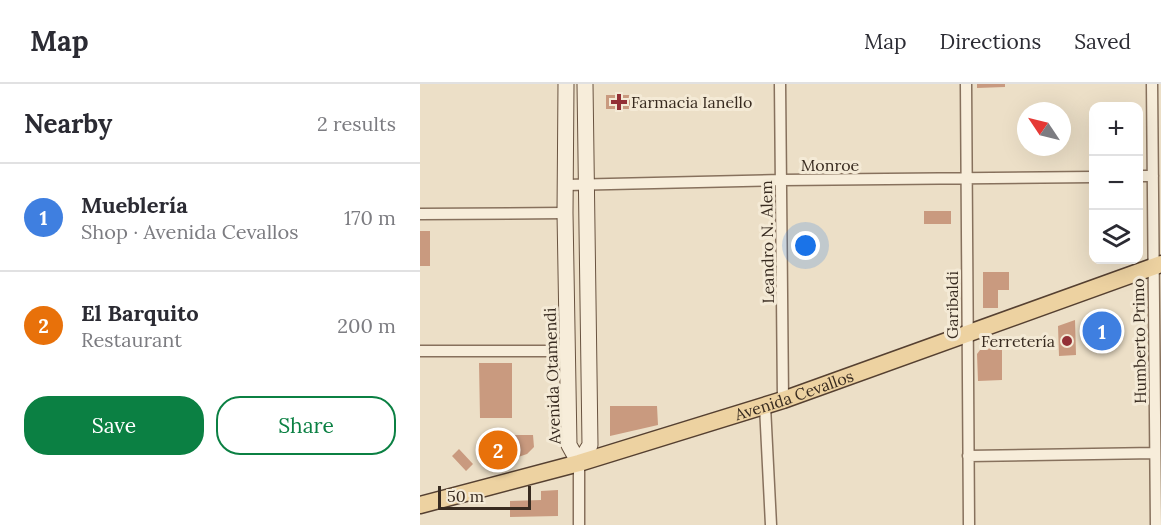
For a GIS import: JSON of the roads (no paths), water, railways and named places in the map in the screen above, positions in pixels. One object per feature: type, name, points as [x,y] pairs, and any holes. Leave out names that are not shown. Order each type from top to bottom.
[{"type":"main road","name":"Avenida Otamendi","points":[[566,84],[565,213],[570,445],[579,463]]},
{"type":"main road","name":"Avenida Otamendi","points":[[579,463],[590,444],[585,84]]},
{"type":"main road","name":"Avenida Cevallos","points":[[420,505],[579,463],[765,406],[1157,265]]},
{"type":"street","name":"Leandro N. Alem","points":[[780,84],[783,400]]},
{"type":"street","name":"Garibaldi","points":[[966,84],[969,525]]},
{"type":"street","name":"Humberto Primo","points":[[1152,84],[1157,265],[1156,525]]},
{"type":"street","points":[[1143,176],[1153,176]]},
{"type":"street","name":"Monroe","points":[[566,185],[1089,177]]},
{"type":"street","points":[[420,214],[565,213]]},
{"type":"street","points":[[420,351],[567,351]]},
{"type":"street","points":[[765,406],[771,525]]},
{"type":"street","points":[[968,456],[1155,453]]},
{"type":"street","points":[[579,463],[579,525]]},
{"type":"place","name":"Farmacia Ianello","points":[[619,102]]},
{"type":"place","name":"Mueblería","points":[[1102,331]]},
{"type":"place","name":"Ferretería","points":[[1067,341]]},
{"type":"place","name":"El Barquito","points":[[498,450]]}]
